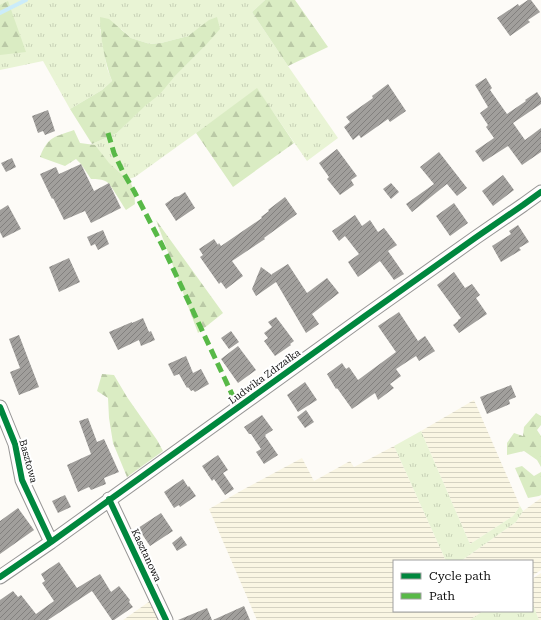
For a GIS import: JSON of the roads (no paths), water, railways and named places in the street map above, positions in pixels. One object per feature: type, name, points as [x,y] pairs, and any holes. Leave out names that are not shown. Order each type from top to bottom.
[{"type":"street","name":"Ludwika Zdrzałka","points":[[0,577],[456,251],[541,192]]},
{"type":"street","name":"Basztowa","points":[[0,407],[15,444],[22,480],[51,542]]},
{"type":"street","name":"Kasztanowa","points":[[109,499],[166,620]]},
{"type":"waterway","points":[[0,13],[26,0]]}]
